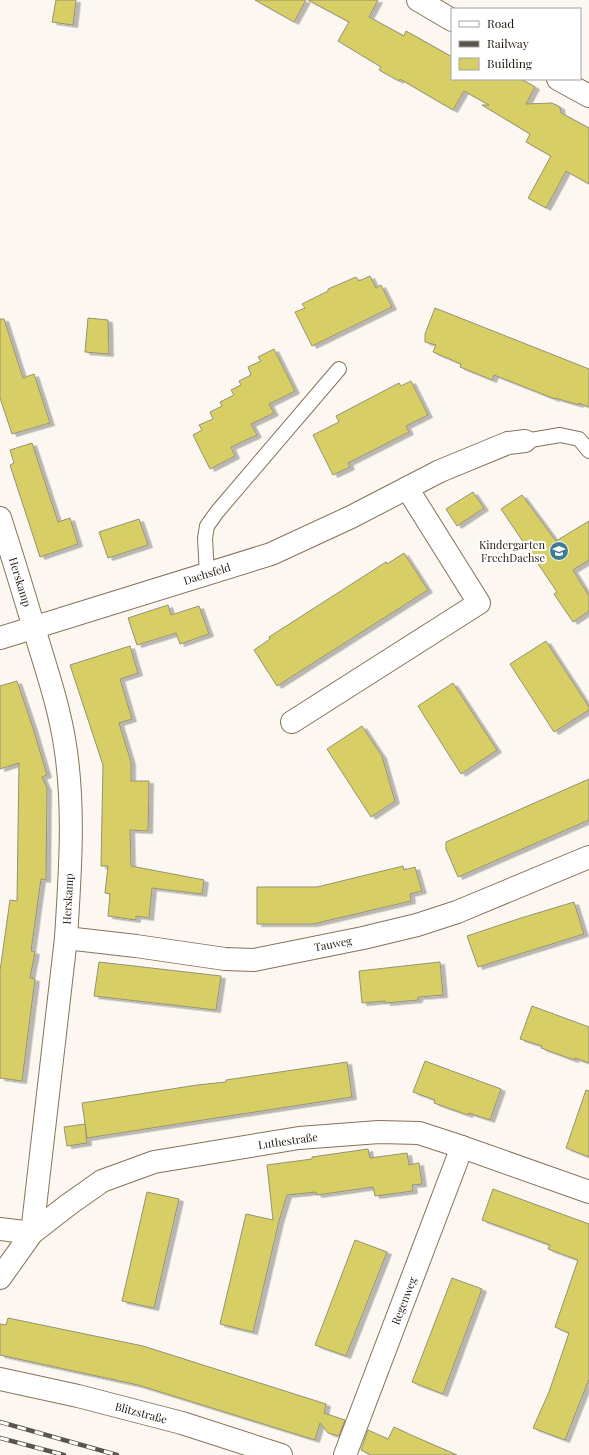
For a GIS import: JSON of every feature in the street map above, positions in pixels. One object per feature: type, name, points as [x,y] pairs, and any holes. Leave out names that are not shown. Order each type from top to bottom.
[{"type":"street","points":[[418,0],[451,19]]},
{"type":"street","points":[[560,80],[589,96]]},
{"type":"street","name":"Dachsfeld","points":[[0,638],[271,554],[351,517],[440,472],[508,444],[525,441]]},
{"type":"street","points":[[292,722],[479,603],[407,488]]},
{"type":"street","name":"Herskamp","points":[[0,518],[34,627],[60,721],[67,764],[70,834],[66,938],[32,1233],[0,1278]]},
{"type":"street","name":"Tauweg","points":[[66,938],[136,946],[224,959],[254,960],[417,926],[457,912],[589,857]]},
{"type":"street","name":"Luthestraße","points":[[32,1233],[102,1181],[154,1162],[299,1138],[379,1132],[418,1133],[589,1192]]},
{"type":"street","name":"Regenweg","points":[[345,1455],[462,1147]]},
{"type":"street","points":[[0,1229],[32,1233]]},
{"type":"street","name":"Blitzstraße","points":[[0,1379],[78,1396],[182,1423],[280,1455]]},
{"type":"lane","points":[[207,574],[205,538],[207,526],[217,512],[339,369]]},
{"type":"lane","points":[[525,441],[560,435],[579,439],[589,451]]},
{"type":"building","points":[[56,0],[76,0],[73,25],[52,22]]},
{"type":"building","points":[[255,0],[306,0],[294,22]]},
{"type":"building","points":[[308,0],[378,0],[369,17],[404,36],[406,31],[451,56],[451,80],[523,80],[535,87],[526,104],[552,103],[560,107],[561,113],[589,128],[589,184],[566,171],[546,208],[528,198],[551,156],[526,142],[530,134],[482,105],[489,105],[464,91],[453,110],[400,79],[399,81],[379,70],[381,67],[338,41],[349,22]]},
{"type":"building","points":[[370,276],[376,288],[381,285],[392,307],[312,346],[295,312],[305,308],[302,304],[328,291],[328,289],[356,277],[359,281]]},
{"type":"building","points":[[435,308],[589,369],[589,407],[579,403],[579,405],[555,399],[494,375],[492,380],[460,367],[461,364],[433,352],[436,345],[425,342],[425,334]]},
{"type":"building","points":[[88,318],[108,320],[109,354],[85,352]]},
{"type":"building","points":[[0,319],[4,319],[23,378],[34,374],[50,423],[12,434],[0,398]]},
{"type":"building","points":[[274,349],[295,391],[269,404],[274,413],[251,424],[257,435],[231,447],[235,456],[210,469],[193,435],[202,430],[199,425],[213,419],[210,412],[222,406],[220,402],[234,395],[231,390],[241,385],[239,381],[251,375],[248,367],[261,361],[258,357]]},
{"type":"building","points":[[411,381],[428,415],[406,426],[409,432],[348,463],[350,467],[333,475],[313,435],[339,422],[336,416],[399,383],[401,386]]},
{"type":"building","points":[[32,443],[58,522],[70,518],[78,544],[40,557],[10,465],[14,463],[10,450]]},
{"type":"building","points":[[473,492],[484,508],[457,526],[446,509]]},
{"type":"building","name":"Kindergarten FrechDachse","points":[[522,495],[556,541],[589,521],[589,560],[573,570],[589,596],[589,611],[573,622],[554,594],[557,592],[501,509]]},
{"type":"building","points":[[139,519],[148,545],[108,558],[99,532]]},
{"type":"building","points":[[404,553],[428,590],[277,686],[254,650],[270,639],[269,637],[386,562],[387,564]]},
{"type":"building","points":[[168,605],[171,615],[199,606],[209,634],[180,644],[176,633],[137,645],[128,618]]},
{"type":"building","points":[[546,641],[589,707],[589,710],[554,732],[510,664]]},
{"type":"building","points":[[130,646],[138,673],[120,679],[132,719],[119,723],[131,762],[131,781],[149,781],[148,831],[130,830],[131,866],[204,880],[202,894],[152,888],[149,918],[136,916],[136,920],[108,916],[110,894],[105,893],[108,866],[101,866],[103,765],[70,665]]},
{"type":"building","points":[[17,681],[47,775],[42,777],[47,788],[46,880],[41,879],[31,951],[35,952],[30,978],[35,979],[22,1081],[0,1078],[0,971],[10,900],[17,901],[19,763],[0,769],[0,686]]},
{"type":"building","points":[[453,683],[497,750],[461,774],[418,706]]},
{"type":"building","points":[[362,726],[382,756],[395,801],[371,817],[327,749]]},
{"type":"building","points":[[589,779],[589,820],[458,877],[446,849],[446,842]]},
{"type":"building","points":[[403,866],[404,870],[415,867],[422,891],[410,894],[411,901],[313,924],[257,924],[257,887],[317,887]]},
{"type":"building","points":[[574,902],[584,934],[478,967],[467,936]]},
{"type":"building","points":[[99,962],[221,976],[216,1010],[94,996]]},
{"type":"building","points":[[440,962],[443,995],[418,997],[418,1000],[386,1003],[385,1001],[362,1003],[359,971]]},
{"type":"building","points":[[532,1006],[589,1027],[589,1063],[575,1058],[574,1060],[541,1048],[542,1046],[520,1039]]},
{"type":"building","points":[[425,1061],[501,1089],[490,1120],[469,1113],[468,1115],[434,1103],[435,1100],[413,1092]]},
{"type":"building","points":[[347,1062],[352,1097],[87,1138],[82,1103],[197,1085],[226,1082],[226,1080]]},
{"type":"building","points":[[586,1090],[589,1091],[589,1157],[566,1148]]},
{"type":"building","points":[[85,1124],[87,1143],[67,1146],[64,1127]]},
{"type":"building","points":[[368,1149],[370,1158],[407,1153],[409,1165],[419,1163],[422,1184],[412,1185],[413,1191],[375,1196],[373,1187],[317,1195],[316,1192],[287,1195],[279,1221],[253,1332],[220,1324],[246,1214],[273,1220],[267,1165]]},
{"type":"building","points":[[493,1189],[589,1224],[589,1379],[565,1440],[533,1428],[549,1392],[569,1333],[555,1327],[578,1260],[548,1249],[550,1245],[482,1220]]},
{"type":"building","points":[[147,1192],[179,1199],[154,1308],[122,1301]]},
{"type":"building","points":[[355,1240],[387,1252],[346,1356],[315,1345]]},
{"type":"building","points":[[452,1278],[482,1289],[443,1394],[412,1382]]},
{"type":"building","points":[[8,1318],[143,1346],[326,1404],[324,1413],[345,1420],[339,1436],[328,1433],[320,1423],[315,1440],[138,1385],[0,1355],[0,1324],[6,1325]]},
{"type":"building","points":[[394,1427],[457,1455],[371,1455],[361,1450],[368,1430],[388,1439]]},
{"type":"railway","points":[[0,1422],[117,1455]]},
{"type":"railway","points":[[0,1438],[64,1455]]},
{"type":"place","name":"Kindergarten FrechDachse","points":[[559,551]]}]
